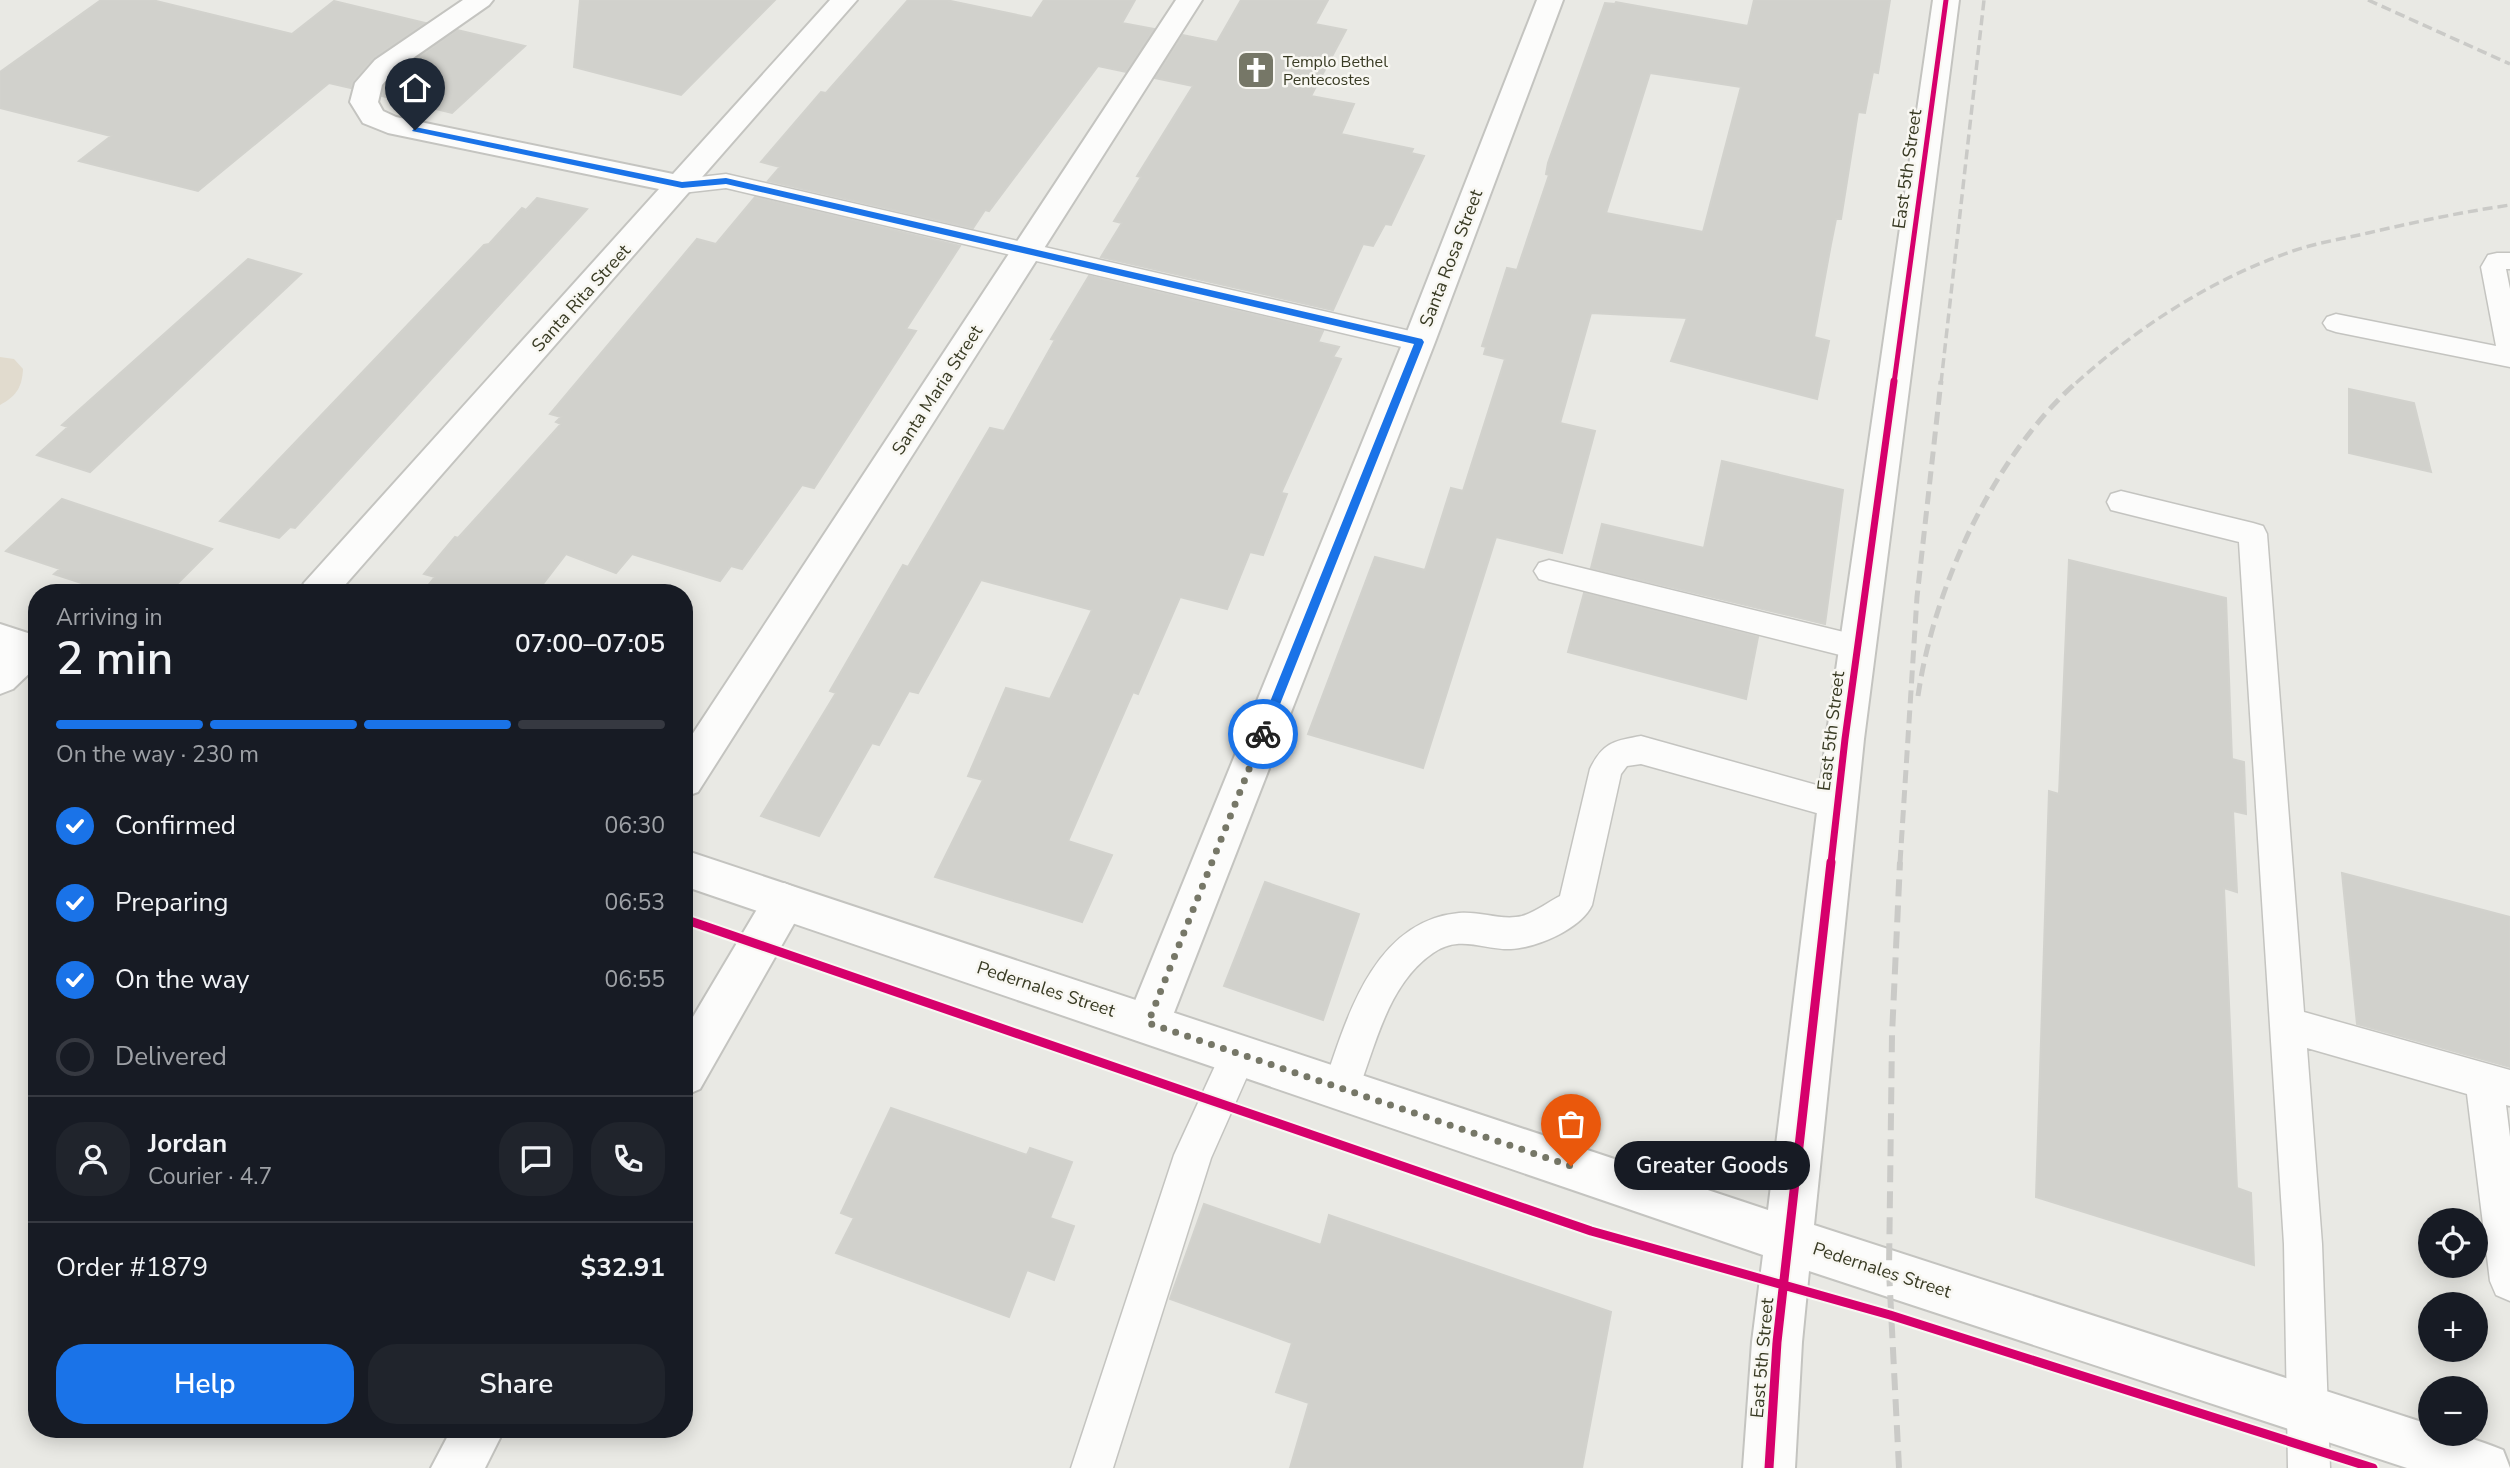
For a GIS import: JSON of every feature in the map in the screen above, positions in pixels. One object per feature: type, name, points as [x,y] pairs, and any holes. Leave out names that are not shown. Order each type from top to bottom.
[{"type":"street","points":[[481,0],[384,66],[369,83],[364,102],[373,117],[388,124],[682,185]]},
{"type":"street","name":"Santa Rita Street","points":[[325,584],[844,0]]},
{"type":"street","name":"Santa Maria Street","points":[[693,766],[1189,0]]},
{"type":"street","name":"Santa Rosa Street","points":[[1148,1023],[1419,342],[1550,0]]},
{"type":"street","name":"East 5th Street","points":[[1769,1468],[1777,1342],[1856,647],[1946,0]]},
{"type":"street","points":[[0,678],[22,646]]},
{"type":"street","name":"Pedernales Street","points":[[693,871],[1790,1241],[2484,1468]]},
{"type":"street","points":[[693,1059],[784,902]]},
{"type":"street","points":[[457,1468],[474,1438]]},
{"type":"lane","points":[[682,185],[726,181],[1419,342]]},
{"type":"lane","points":[[2510,261],[2497,261],[2493,267],[2510,353]]},
{"type":"lane","points":[[2336,323],[2510,358]]},
{"type":"lane","points":[[2121,502],[2253,534],[2302,1244],[2309,1468]]},
{"type":"lane","points":[[1549,571],[1856,647]]},
{"type":"lane","points":[[1342,1088],[1358,1040],[1382,984],[1404,952],[1437,934],[1454,929],[1475,927],[1515,933],[1547,921],[1575,905],[1606,769],[1618,754],[1641,750],[1838,805]]},
{"type":"lane","points":[[2288,1025],[2497,1084],[2510,1281]]},
{"type":"lane","points":[[1092,1468],[1193,1154],[1239,1054]]},
{"type":"shaded area","points":[[0,357],[14,359],[23,369],[17,391],[0,405]]},
{"type":"building","points":[[101,0],[152,0],[292,34],[334,1],[425,23],[373,58],[353,81],[351,88],[329,83],[198,191],[79,161],[111,136],[0,108],[0,72]]},
{"type":"building","points":[[580,0],[775,0],[681,95],[574,67]]},
{"type":"building","points":[[908,0],[946,0],[1032,18],[1044,0],[1135,0],[1122,23],[1154,29],[1126,72],[1098,66],[989,211],[985,210],[973,228],[768,181],[780,167],[761,162],[821,92],[826,93]]},
{"type":"building","points":[[1241,0],[1328,0],[1315,24],[1346,30],[1311,96],[1354,104],[1341,134],[1413,149],[1411,153],[1424,156],[1391,225],[1385,224],[1373,246],[1363,244],[1333,310],[1101,257],[1122,223],[1114,221],[1141,177],[1137,176],[1193,86],[1155,78],[1183,35],[1217,42]]},
{"type":"building","points":[[1754,0],[1890,0],[1878,73],[1873,72],[1865,113],[1858,112],[1841,219],[1836,219],[1831,244],[1814,337],[1829,341],[1817,399],[1671,361],[1687,318],[1591,313],[1560,423],[1595,431],[1562,553],[1496,537],[1423,768],[1308,734],[1375,557],[1425,570],[1451,488],[1463,491],[1505,359],[1484,354],[1486,347],[1482,346],[1507,268],[1517,270],[1549,175],[1546,174],[1548,163],[1605,3],[1616,2],[1748,26]],"holes":[[[1650,73],[1741,87],[1703,232],[1606,213]]]},
{"type":"building","points":[[457,30],[525,46],[452,113],[382,96],[384,86],[395,74]]},
{"type":"building","points":[[755,197],[960,246],[906,329],[916,331],[814,488],[802,485],[742,569],[731,566],[720,581],[632,554],[616,573],[566,554],[543,584],[429,584],[435,577],[424,574],[561,424],[556,422],[561,417],[550,414],[697,239],[716,244]]},
{"type":"building","points":[[537,198],[587,209],[295,528],[290,527],[279,538],[220,521],[484,245],[489,244],[522,208],[526,210]]},
{"type":"building","points":[[248,259],[301,274],[90,472],[37,455],[68,427],[62,425]]},
{"type":"building","points":[[1089,276],[1323,331],[1318,342],[1339,347],[1333,357],[1341,359],[1281,493],[1287,494],[1263,555],[1250,552],[1227,609],[1180,597],[1138,694],[1133,692],[1068,841],[1112,855],[1082,922],[935,877],[983,780],[968,776],[1006,688],[1050,699],[1092,610],[981,580],[918,693],[909,691],[879,745],[872,743],[819,836],[761,816],[836,693],[830,691],[903,565],[908,567],[990,428],[1004,431],[1055,340],[1051,339]]},
{"type":"building","points":[[2349,389],[2414,403],[2431,472],[2349,453]]},
{"type":"building","points":[[1722,461],[1843,490],[1825,624],[1591,568],[1602,524],[1704,548]]},
{"type":"building","points":[[62,499],[212,549],[177,584],[85,584],[54,574],[60,569],[6,551]]},
{"type":"building","points":[[2069,560],[2226,598],[2232,759],[2244,762],[2246,814],[2233,811],[2237,892],[2224,888],[2237,1188],[2251,1193],[2254,1265],[2036,1197],[2049,791],[2059,794]]},
{"type":"building","points":[[1584,593],[1758,637],[1746,699],[1568,652]]},
{"type":"building","points":[[2342,873],[2510,917],[2510,1067],[2357,1024]]},
{"type":"building","points":[[1265,882],[1359,914],[1323,1020],[1224,986]]},
{"type":"building","points":[[891,1108],[1027,1155],[1030,1148],[1072,1162],[1050,1218],[1074,1226],[1054,1280],[1027,1270],[1009,1317],[836,1253],[854,1218],[841,1213]]},
{"type":"building","points":[[1204,1204],[1321,1245],[1329,1215],[1611,1312],[1582,1468],[1290,1468],[1309,1403],[1276,1392],[1292,1343],[1170,1299]]},
{"type":"railway","points":[[1941,383],[1984,0]]},
{"type":"railway","points":[[2368,0],[2510,64]]},
{"type":"railway","points":[[2076,383],[2124,343],[2176,307],[2260,263],[2319,244],[2510,205]]},
{"type":"railway","points":[[1900,863],[1917,597],[1941,381]]},
{"type":"railway","points":[[1918,696],[1938,611],[1972,525],[2020,446],[2048,411],[2076,383]]},
{"type":"railway","points":[[1899,1468],[1889,1271],[1892,1035],[1900,862]]},
{"type":"cycle path","points":[[1769,1468],[1777,1342],[1845,739],[1946,0]]},
{"type":"cycle path","points":[[693,922],[1591,1231],[1890,1315],[2373,1468]]},
{"type":"way so far","points":[[1263,734],[1148,1023],[1571,1166]]},
{"type":"place","name":"Templo Bethel Pentecostes","points":[[1256,70]]},
{"type":"place","name":"Greater Goods","points":[[1571,1166]]},
{"type":"route","points":[[415,130],[682,185],[726,181],[1419,342],[1263,734]]}]
